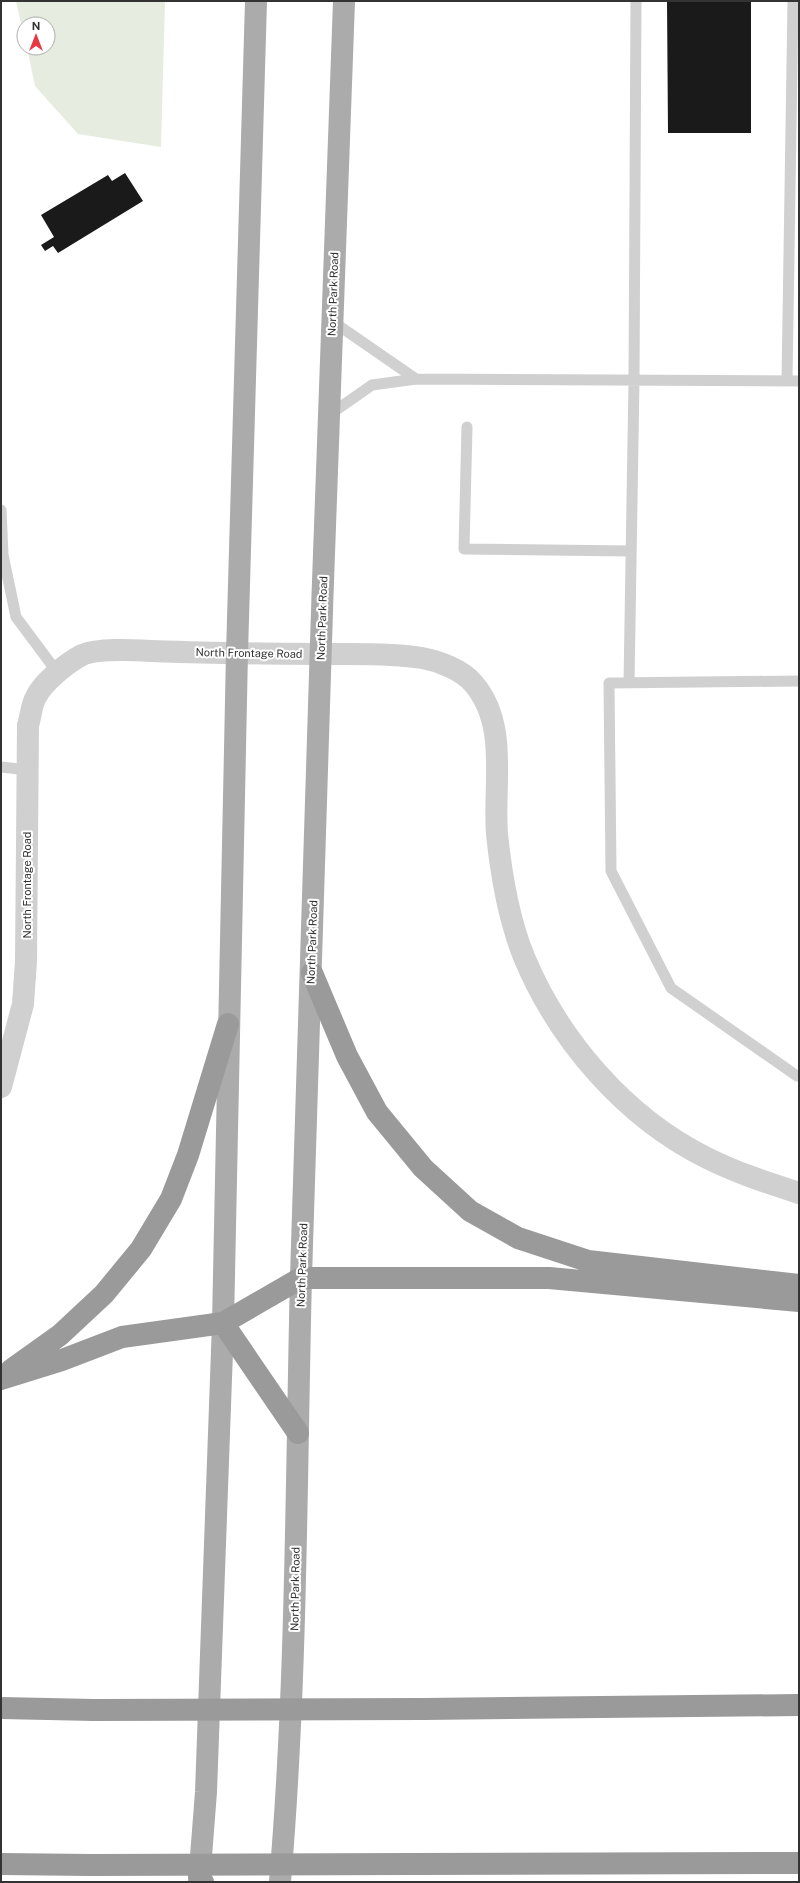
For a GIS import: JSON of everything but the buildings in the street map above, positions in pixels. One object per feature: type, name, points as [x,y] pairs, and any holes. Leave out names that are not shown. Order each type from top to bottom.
[{"type":"highway","points":[[312,973],[347,1056],[376,1112],[422,1168],[470,1211],[518,1238],[588,1261],[799,1285]]},
{"type":"highway","points":[[1,1378],[60,1335],[104,1294],[141,1248],[174,1191],[188,1155],[228,1024]]},
{"type":"highway","points":[[1,1378],[62,1360],[122,1337],[223,1324],[301,1278],[549,1278],[799,1301]]},
{"type":"highway","points":[[223,1324],[298,1433]]},
{"type":"highway","points":[[1,1708],[94,1710],[423,1709],[799,1705]]},
{"type":"highway","points":[[1,1864],[799,1863]]},
{"type":"main road","points":[[200,1880],[206,1792],[223,1324],[228,1024],[237,654],[256,1]]},
{"type":"main road","name":"North Park Road","points":[[280,1882],[288,1791],[294,1632],[301,1278],[312,973],[320,654],[344,1]]},
{"type":"street","name":"North Frontage Road","points":[[1,1087],[23,1004],[26,961],[28,725],[35,697],[57,672],[85,654],[118,650],[237,654],[384,654],[424,658],[450,667],[472,681],[488,705],[496,733],[497,831],[502,871],[511,913],[524,957],[549,1006],[577,1050],[604,1080],[639,1112],[671,1137],[707,1158],[755,1179],[799,1193]]},
{"type":"lane","points":[[629,683],[634,380],[636,1]]},
{"type":"lane","points":[[787,381],[793,1]]},
{"type":"lane","points":[[332,321],[416,379]]},
{"type":"lane","points":[[329,415],[372,385],[416,379],[799,381]]},
{"type":"lane","points":[[467,427],[464,549],[631,551]]},
{"type":"lane","points":[[1,510],[2,555],[16,617],[57,672]]},
{"type":"lane","points":[[799,681],[609,683],[610,871],[671,988],[790,1072],[799,1076]]},
{"type":"lane","points":[[1,767],[28,770]]},
{"type":"shaded area","points":[[16,1],[165,1],[161,147],[78,134],[35,86],[29,56],[56,56],[56,16],[19,16]]}]
